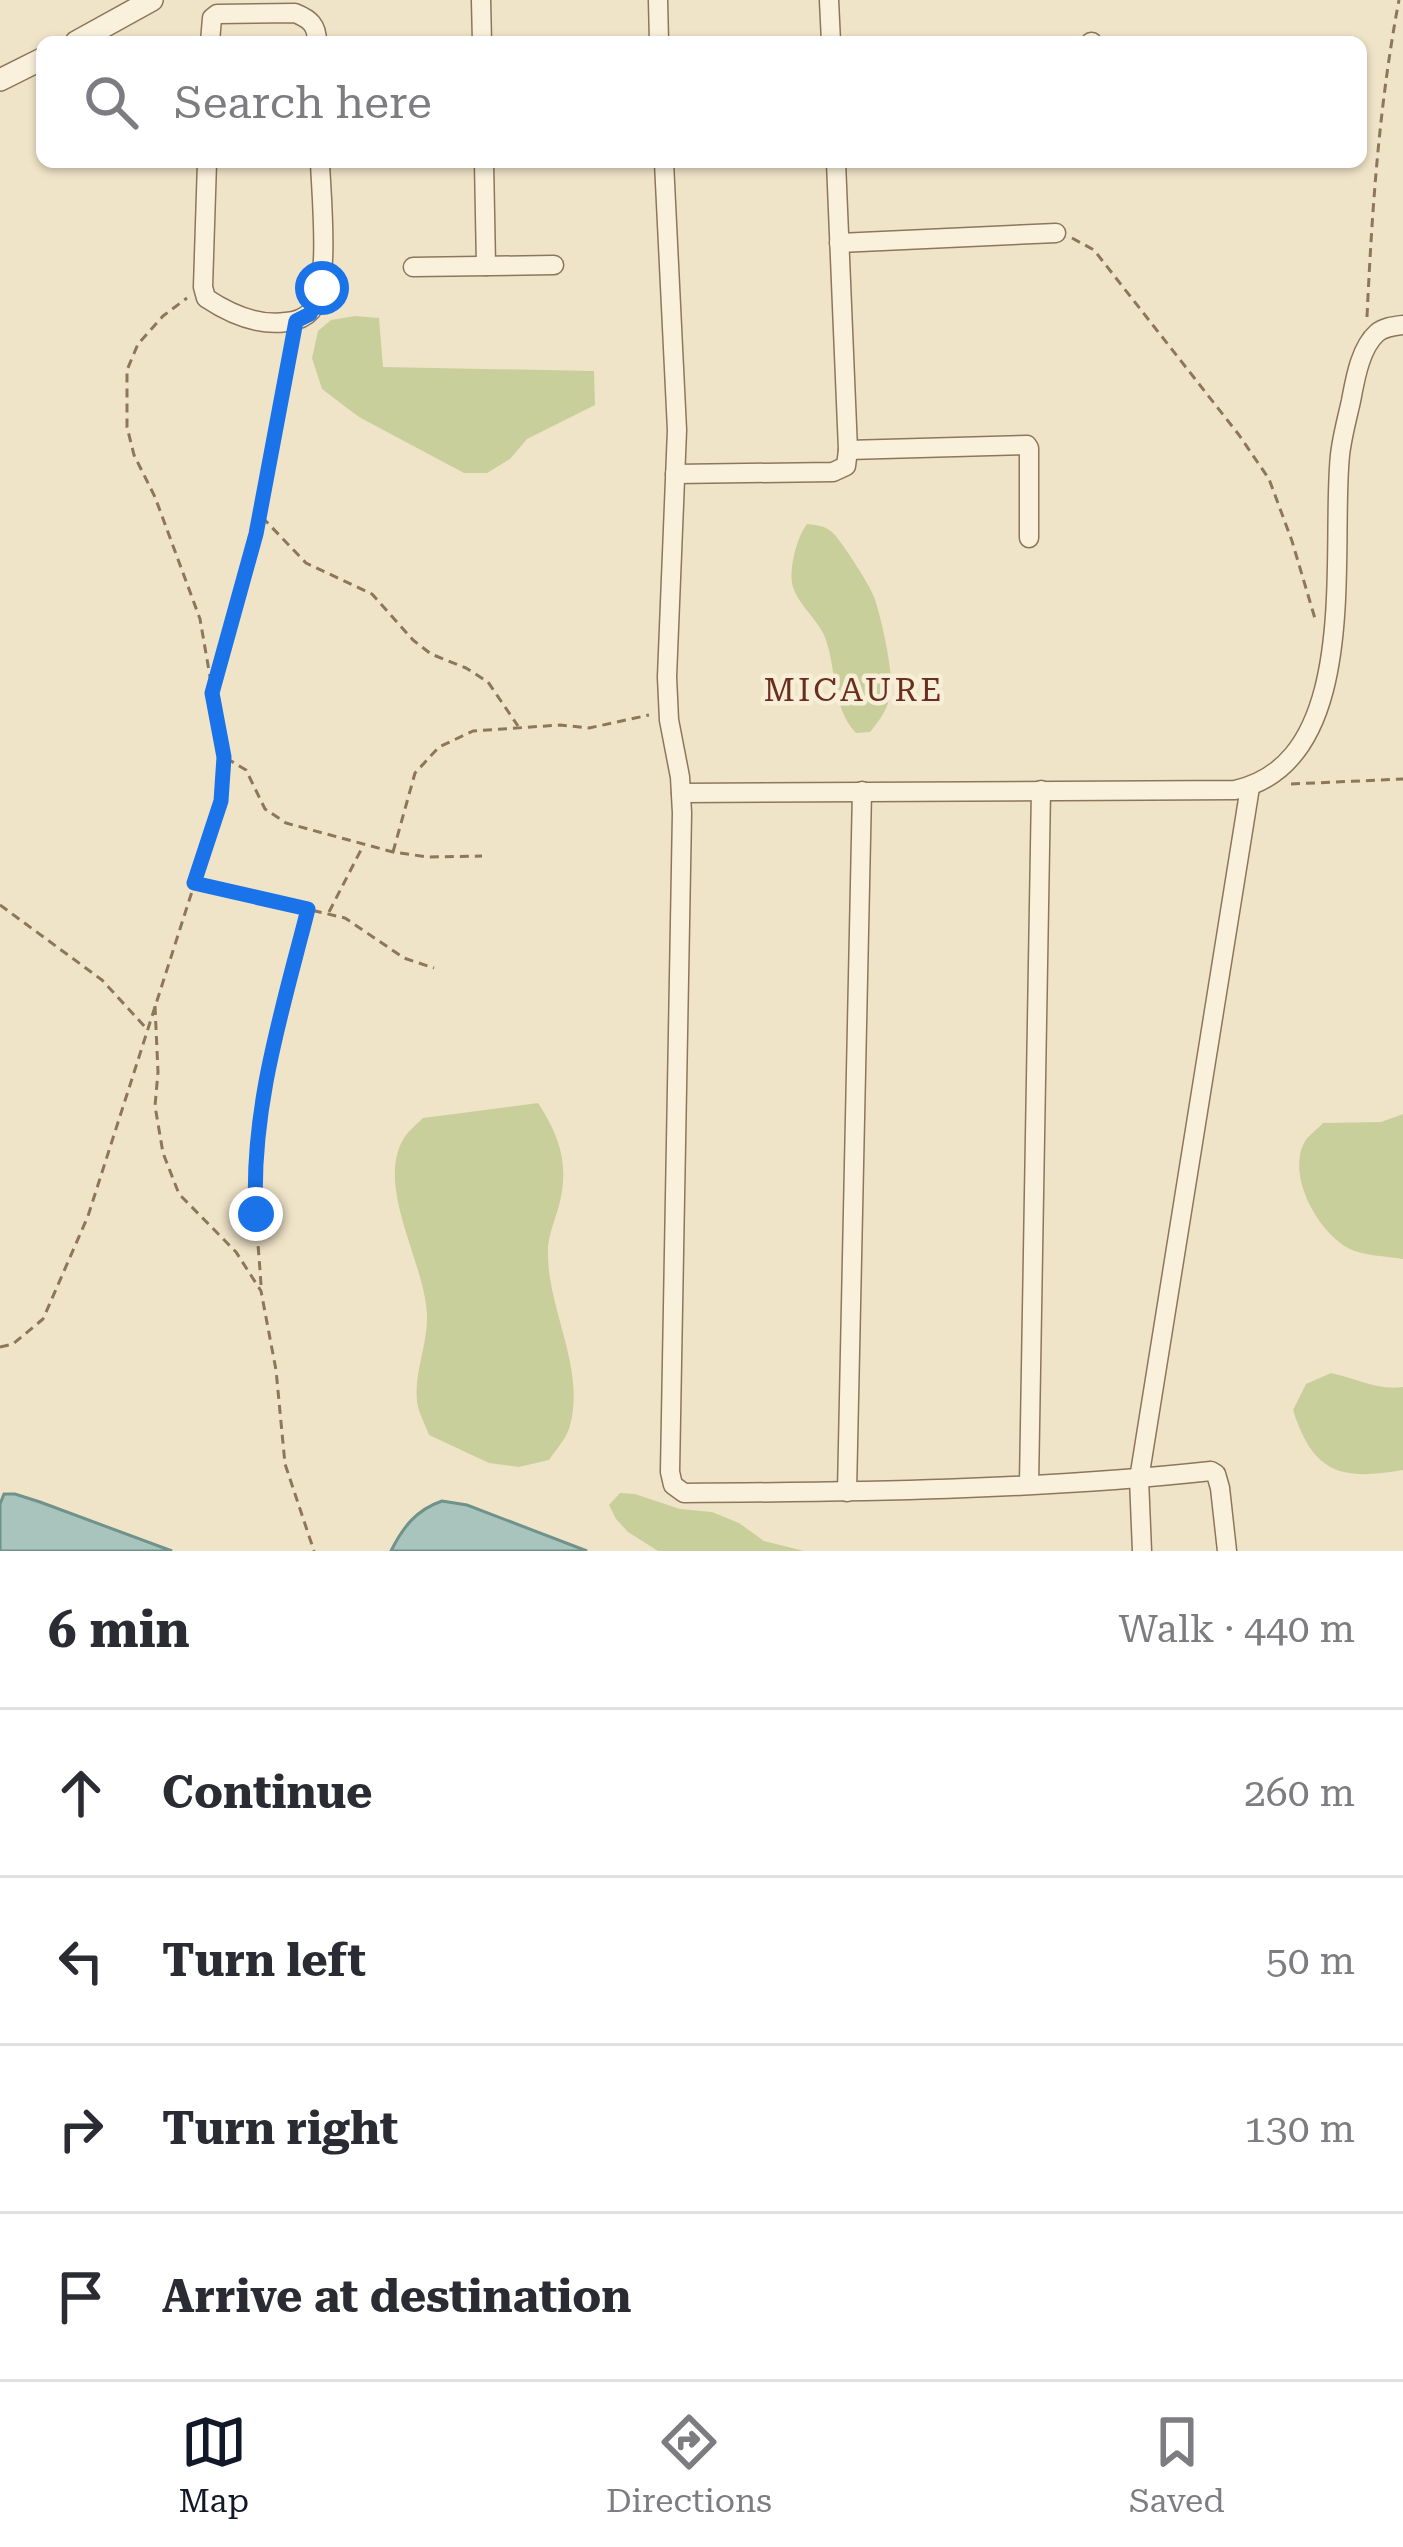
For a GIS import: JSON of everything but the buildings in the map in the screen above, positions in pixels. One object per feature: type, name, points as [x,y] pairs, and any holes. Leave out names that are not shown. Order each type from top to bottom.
[{"type":"street","points":[[87,36],[152,0]]},
{"type":"street","points":[[482,0],[482,36]]},
{"type":"street","points":[[658,0],[659,36]]},
{"type":"street","points":[[829,0],[831,36]]},
{"type":"street","points":[[210,36],[212,18],[241,7],[306,17],[316,26],[317,36]]},
{"type":"street","points":[[0,80],[36,62]]},
{"type":"street","points":[[207,168],[206,298],[245,318],[273,324],[310,314],[322,288],[320,168]]},
{"type":"street","points":[[484,168],[485,266]]},
{"type":"street","points":[[664,168],[676,430],[667,677],[681,793],[671,1479],[684,1493],[847,1492],[1139,1479],[1211,1471],[1220,1488],[1227,1551]]},
{"type":"street","points":[[675,474],[833,472],[845,466],[836,168]]},
{"type":"street","points":[[839,243],[1056,233]]},
{"type":"street","points":[[413,267],[554,265]]},
{"type":"street","points":[[681,793],[1235,790],[1271,778],[1308,733],[1325,694],[1333,635],[1340,454],[1354,385],[1376,334],[1403,325]]},
{"type":"street","points":[[848,450],[1027,445],[1029,538]]},
{"type":"street","points":[[1142,1551],[1139,1479],[1250,787]]},
{"type":"street","points":[[1029,1484],[1041,790]]},
{"type":"street","points":[[847,1492],[862,791]]},
{"type":"path","points":[[1366,349],[1373,184],[1399,0]]},
{"type":"path","points":[[1056,233],[1094,250],[1269,478],[1317,623]]},
{"type":"path","points":[[0,1347],[13,1344],[44,1319],[88,1216],[221,801],[224,757],[200,619],[127,428],[127,370],[138,344],[163,316],[203,287]]},
{"type":"path","points":[[212,693],[260,516],[296,321]]},
{"type":"path","points":[[260,516],[307,563],[372,594],[431,654],[488,682],[519,727]]},
{"type":"path","points":[[393,852],[415,773],[439,747],[473,731],[560,724],[589,728],[669,711]]},
{"type":"path","points":[[224,757],[246,770],[266,809],[286,824],[393,852],[482,856]]},
{"type":"path","points":[[1292,784],[1403,779]]},
{"type":"path","points":[[328,914],[363,844]]},
{"type":"path","points":[[194,883],[345,918],[404,958],[434,968]]},
{"type":"path","points":[[0,905],[102,980],[147,1029]]},
{"type":"path","points":[[308,909],[273,1049],[254,1181],[261,1292],[276,1370],[285,1464],[314,1551]]},
{"type":"path","points":[[155,1003],[155,1106],[163,1153],[178,1194],[236,1252],[261,1292]]},
{"type":"green space","points":[[379,318],[383,367],[594,371],[595,405],[527,439],[510,459],[487,473],[464,473],[359,417],[322,389],[312,358],[318,331],[331,320]]},
{"type":"green space","points":[[807,524],[824,527],[837,538],[877,605],[891,690],[870,732],[856,733],[848,723],[824,635],[793,587],[794,554]]},
{"type":"green space","points":[[538,1103],[558,1141],[563,1167],[562,1194],[548,1254],[570,1363],[573,1407],[567,1433],[549,1460],[519,1467],[489,1463],[429,1435],[417,1391],[427,1318],[425,1297],[398,1203],[396,1158],[404,1138],[423,1118]]},
{"type":"green space","points":[[1403,1114],[1403,1259],[1354,1251],[1326,1229],[1308,1202],[1299,1171],[1304,1143],[1323,1123],[1381,1122]]},
{"type":"green space","points":[[1331,1373],[1376,1386],[1403,1387],[1403,1470],[1346,1472],[1320,1460],[1310,1448],[1293,1410],[1306,1384]]},
{"type":"green space","points":[[620,1493],[712,1512],[764,1541],[804,1551],[658,1551],[616,1519],[609,1505]]},
{"type":"water","points":[[4,1494],[40,1502],[172,1551],[0,1551]]},
{"type":"water","points":[[442,1501],[467,1505],[587,1551],[391,1551],[411,1520]]},
{"type":"district","name":"MICAURE","points":[[854,689]]},
{"type":"route","points":[[256,1214],[257,1138],[273,1049],[308,909],[194,883],[221,801],[224,757],[212,693],[256,534],[296,321],[310,314],[322,288]]}]
